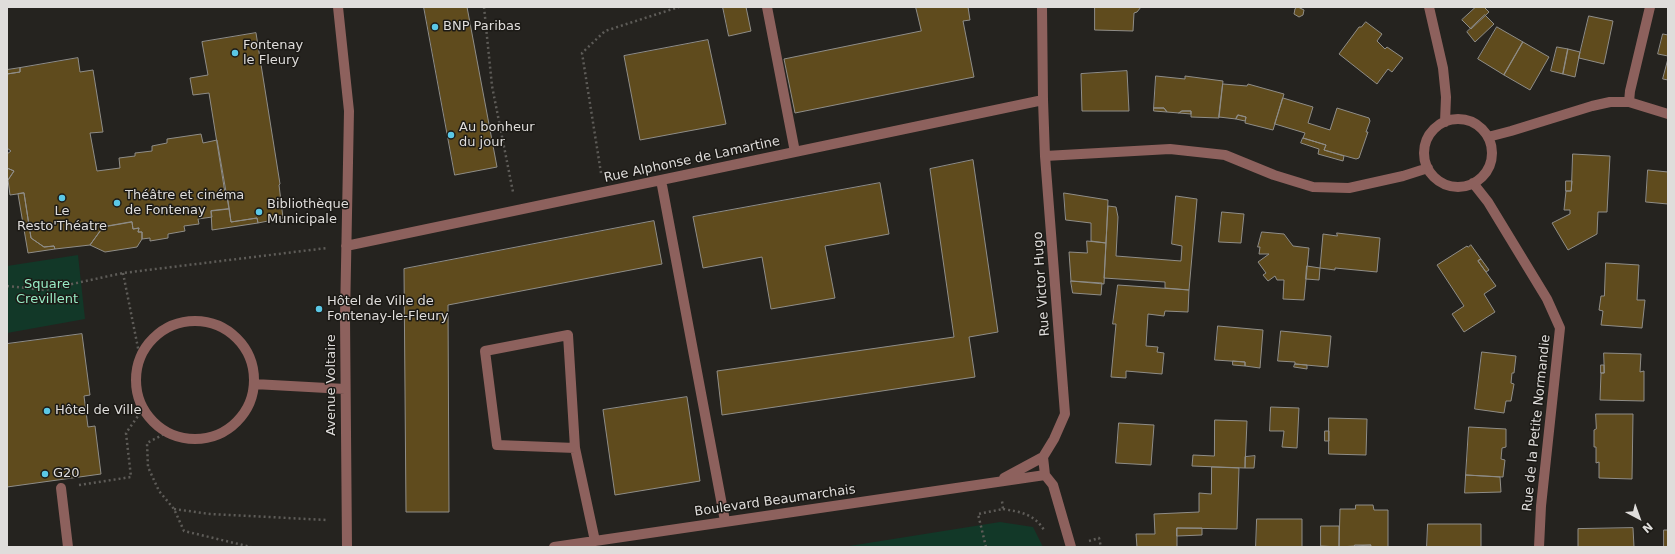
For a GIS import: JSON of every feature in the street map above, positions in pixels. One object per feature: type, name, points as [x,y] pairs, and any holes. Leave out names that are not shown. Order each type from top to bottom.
[{"type":"street","name":"Avenue Voltaire","points":[[338,7],[349,111],[345,390],[347,547]]},
{"type":"street","points":[[767,7],[795,152]]},
{"type":"street","name":"Rue Victor Hugo","points":[[1042,7],[1042,100],[1045,156],[1064,414],[1054,439],[1042,457]]},
{"type":"street","points":[[1429,7],[1443,68],[1446,97],[1444,122]]},
{"type":"street","points":[[1629,102],[1630,91],[1650,7]]},
{"type":"street","name":"Rue Alphonse de Lamartine","points":[[346,246],[1042,100]]},
{"type":"street","points":[[1488,137],[1511,132],[1592,106],[1610,102],[1629,102],[1668,114]]},
{"type":"street","points":[[1454,119],[1469,121],[1482,129],[1488,137],[1491,147],[1491,158],[1488,168],[1482,177],[1473,183],[1463,186],[1447,185],[1434,177],[1428,168],[1424,158],[1428,137],[1435,128],[1444,122],[1454,119]]},
{"type":"street","points":[[1045,156],[1170,149],[1225,155],[1274,175],[1313,187],[1349,188],[1403,176],[1428,168]]},
{"type":"street","points":[[661,180],[725,521]]},
{"type":"street","name":"Rue de la Petite Normandie","points":[[1473,183],[1488,202],[1547,299],[1560,328],[1541,506],[1539,547]]},
{"type":"street","points":[[199,320],[217,325],[233,334],[245,348],[252,366],[254,384],[249,403],[239,419],[224,431],[206,438],[187,438],[168,432],[154,422],[143,409],[137,393],[136,375],[140,358],[149,342],[163,330],[180,322],[199,320]]},
{"type":"street","points":[[575,448],[497,445],[485,351],[568,335],[575,448],[595,541]]},
{"type":"street","points":[[254,384],[345,390]]},
{"type":"street","points":[[1042,457],[1045,475],[1053,485],[1071,547]]},
{"type":"street","name":"Boulevard Beaumarchais","points":[[1000,481],[1042,457]]},
{"type":"street","name":"Boulevard Beaumarchais","points":[[554,547],[1045,475]]},
{"type":"street","points":[[61,488],[68,547]]},
{"type":"path","points":[[484,7],[492,86],[517,210]]},
{"type":"path","points":[[604,192],[582,53],[605,31],[680,7]]},
{"type":"path","points":[[7,286],[44,290],[123,273],[346,246]]},
{"type":"path","points":[[123,273],[140,358]]},
{"type":"path","points":[[61,488],[131,476],[126,433],[143,409]]},
{"type":"path","points":[[168,432],[147,443],[148,467],[159,491],[174,509],[184,531],[251,547]]},
{"type":"path","points":[[1000,481],[1003,509]]},
{"type":"path","points":[[174,509],[210,514],[347,521]]},
{"type":"path","points":[[986,547],[978,514],[1003,509],[1025,512],[1041,526],[1045,533]]},
{"type":"green space","name":"Square Crevillent","points":[[78,255],[85,319],[7,333],[7,266]]},
{"type":"green space","points":[[1000,522],[1033,527],[1043,547],[843,547]]},
{"type":"building","points":[[424,7],[467,7],[497,167],[455,175]]},
{"type":"building","points":[[723,7],[746,7],[751,31],[729,36]]},
{"type":"building","points":[[916,7],[968,7],[970,20],[963,21],[974,77],[795,113],[784,59],[921,31]]},
{"type":"building","points":[[1095,7],[1141,7],[1134,13],[1133,31],[1095,30]]},
{"type":"building","points":[[1298,7],[1304,10],[1303,15],[1299,17],[1294,14],[1295,9]]},
{"type":"building","points":[[1476,7],[1484,7],[1489,12],[1471,29],[1462,20]]},
{"type":"building","points":[[1485,15],[1494,24],[1475,42],[1467,32]]},
{"type":"building","points":[[1589,16],[1613,21],[1604,64],[1579,58]]},
{"type":"building","points":[[1366,22],[1382,34],[1377,41],[1385,49],[1387,47],[1403,58],[1392,72],[1388,69],[1377,84],[1339,54],[1359,27]]},
{"type":"building","points":[[1497,27],[1523,42],[1504,75],[1478,59]]},
{"type":"building","points":[[256,33],[280,184],[283,218],[258,223],[257,218],[231,222],[209,93],[193,95],[190,78],[208,75],[202,42]]},
{"type":"building","points":[[1663,34],[1668,35],[1668,56],[1658,54]]},
{"type":"building","points":[[708,40],[726,124],[640,140],[624,56]]},
{"type":"building","points":[[1523,42],[1549,57],[1530,90],[1504,75]]},
{"type":"building","points":[[1557,47],[1568,49],[1563,74],[1551,71]]},
{"type":"building","points":[[1568,49],[1580,52],[1575,77],[1563,74]]},
{"type":"building","points":[[78,58],[80,72],[93,70],[103,132],[90,133],[97,171],[120,168],[119,158],[135,156],[135,153],[152,151],[152,146],[167,143],[167,139],[201,134],[203,143],[217,140],[229,209],[211,211],[212,217],[198,219],[199,224],[184,226],[185,231],[168,234],[168,238],[150,241],[150,238],[142,239],[142,232],[138,232],[139,228],[133,229],[132,222],[103,227],[90,245],[55,249],[54,246],[44,247],[31,238],[24,193],[10,195],[8,180],[14,171],[7,168],[7,154],[11,151],[7,148],[7,74],[20,72],[20,68]]},
{"type":"building","points":[[1668,59],[1668,80],[1663,79]]},
{"type":"building","points":[[20,68],[20,72],[7,74],[7,70]]},
{"type":"building","points":[[1127,71],[1129,111],[1082,111],[1081,74]]},
{"type":"building","points":[[1156,76],[1185,79],[1185,76],[1223,81],[1219,118],[1191,117],[1191,111],[1182,111],[1179,113],[1167,112],[1164,108],[1154,108]]},
{"type":"building","points":[[1223,84],[1247,86],[1248,84],[1284,94],[1273,130],[1245,123],[1246,117],[1238,115],[1236,119],[1219,117]]},
{"type":"building","points":[[1283,98],[1313,107],[1308,123],[1330,130],[1337,108],[1369,118],[1370,121],[1366,132],[1368,132],[1359,158],[1356,159],[1324,150],[1326,145],[1303,138],[1305,133],[1275,124]]},
{"type":"building","points":[[1154,108],[1164,108],[1167,112],[1154,111]]},
{"type":"building","points":[[1182,111],[1191,111],[1191,114],[1179,113]]},
{"type":"building","points":[[1238,115],[1246,117],[1245,121],[1236,119]]},
{"type":"building","points":[[1303,138],[1326,145],[1324,150],[1344,156],[1343,161],[1318,154],[1319,149],[1301,143]]},
{"type":"building","points":[[1573,154],[1610,156],[1607,212],[1598,212],[1597,234],[1568,250],[1552,223],[1570,214],[1570,210],[1564,210],[1566,191],[1571,191]]},
{"type":"building","points":[[973,160],[998,332],[969,337],[975,377],[722,415],[717,371],[954,337],[930,169]]},
{"type":"building","points":[[7,168],[14,171],[8,180],[7,174]]},
{"type":"building","points":[[1648,170],[1668,172],[1668,204],[1646,202]]},
{"type":"building","points":[[1566,181],[1572,181],[1571,191],[1566,191]]},
{"type":"building","points":[[880,183],[889,234],[825,246],[835,298],[771,309],[762,257],[703,268],[693,217]]},
{"type":"building","points":[[24,193],[31,238],[44,247],[54,246],[55,249],[28,253],[18,194]]},
{"type":"building","points":[[1064,193],[1108,200],[1106,243],[1091,241],[1091,223],[1066,220]]},
{"type":"building","points":[[1176,196],[1197,199],[1189,290],[1165,288],[1165,282],[1104,278],[1108,206],[1116,207],[1118,217],[1116,256],[1181,261],[1182,246],[1172,244]]},
{"type":"building","points":[[229,209],[231,222],[257,218],[258,223],[212,230],[211,211]]},
{"type":"building","points":[[1222,212],[1244,214],[1241,243],[1219,242]]},
{"type":"building","points":[[654,221],[662,264],[448,305],[449,512],[406,512],[404,269]]},
{"type":"building","points":[[132,222],[133,229],[139,228],[138,232],[142,232],[142,239],[137,247],[105,252],[90,245],[103,227]]},
{"type":"building","points":[[1262,232],[1284,234],[1293,246],[1309,248],[1304,300],[1283,299],[1284,280],[1277,280],[1275,276],[1268,281],[1263,275],[1266,273],[1258,262],[1269,254],[1259,254],[1260,247],[1258,247]]},
{"type":"building","points":[[1337,233],[1380,238],[1377,272],[1320,268],[1323,234],[1337,236]]},
{"type":"building","points":[[1087,241],[1106,243],[1104,284],[1071,281],[1069,252],[1087,253]]},
{"type":"building","points":[[1471,245],[1481,259],[1478,261],[1496,286],[1484,294],[1495,312],[1464,332],[1452,314],[1464,306],[1437,265]]},
{"type":"building","points":[[1481,259],[1489,270],[1486,272],[1478,261]]},
{"type":"building","points":[[1606,263],[1639,265],[1637,300],[1645,300],[1642,328],[1601,325],[1603,311],[1599,310],[1601,296],[1604,296]]},
{"type":"building","points":[[1307,266],[1320,268],[1319,280],[1306,279]]},
{"type":"building","points":[[1071,281],[1102,283],[1101,295],[1073,293]]},
{"type":"building","points":[[1118,285],[1189,290],[1188,312],[1165,311],[1164,316],[1148,314],[1146,346],[1158,347],[1157,352],[1164,353],[1162,374],[1126,371],[1126,378],[1111,377],[1116,324],[1113,324]]},
{"type":"building","points":[[1218,326],[1263,330],[1260,368],[1245,366],[1245,362],[1215,360]]},
{"type":"building","points":[[1281,331],[1331,336],[1328,367],[1278,361]]},
{"type":"building","name":"Hôtel de Ville","points":[[82,334],[90,395],[84,396],[88,427],[95,426],[101,474],[7,487],[7,344]]},
{"type":"building","points":[[1482,352],[1516,356],[1514,373],[1512,373],[1511,383],[1514,384],[1511,401],[1506,401],[1504,413],[1475,409]]},
{"type":"building","points":[[1604,353],[1641,354],[1640,372],[1644,371],[1644,401],[1600,400],[1601,373],[1604,373]]},
{"type":"building","points":[[1233,361],[1245,362],[1245,366],[1233,365]]},
{"type":"building","points":[[1295,364],[1307,365],[1307,369],[1294,367]]},
{"type":"building","points":[[1601,365],[1604,365],[1604,373],[1601,373]]},
{"type":"building","points":[[687,397],[700,481],[615,495],[603,410]]},
{"type":"building","points":[[1271,407],[1299,408],[1297,448],[1282,447],[1284,431],[1270,431]]},
{"type":"building","points":[[1596,414],[1633,414],[1632,479],[1599,478],[1599,462],[1596,463],[1596,447],[1594,447]]},
{"type":"building","points":[[1329,418],[1367,419],[1366,455],[1329,454]]},
{"type":"building","points":[[1215,420],[1247,421],[1245,468],[1192,466],[1193,455],[1214,456]]},
{"type":"building","points":[[1119,423],[1154,425],[1151,465],[1116,463]]},
{"type":"building","points":[[1469,427],[1506,429],[1506,447],[1502,448],[1501,459],[1505,460],[1503,477],[1466,475]]},
{"type":"building","points":[[1325,431],[1329,431],[1329,441],[1325,441]]},
{"type":"building","points":[[1255,456],[1254,468],[1245,468],[1245,457]]},
{"type":"building","points":[[1212,467],[1239,468],[1237,529],[1177,528],[1177,547],[1137,547],[1136,534],[1155,534],[1154,514],[1199,512],[1199,493],[1211,494]]},
{"type":"building","points":[[1466,475],[1500,477],[1501,492],[1465,493]]},
{"type":"building","points":[[1356,505],[1373,505],[1374,510],[1388,510],[1388,547],[1370,547],[1371,545],[1339,547],[1340,509],[1355,509]]},
{"type":"building","points":[[1257,519],[1302,519],[1302,547],[1256,547]]},
{"type":"building","points":[[1428,524],[1481,524],[1481,547],[1427,547]]},
{"type":"building","points":[[1321,526],[1339,526],[1339,547],[1321,546]]},
{"type":"building","points":[[1177,528],[1202,528],[1202,535],[1177,536]]},
{"type":"building","points":[[1633,528],[1634,547],[1578,547],[1578,529]]},
{"type":"building","points":[[1664,530],[1668,530],[1668,547],[1664,547]]},
{"type":"building","points":[[1355,545],[1371,545],[1370,547],[1355,547]]},
{"type":"place","name":"BNP Paribas","points":[[435,27]]},
{"type":"place","name":"Fontenay le Fleury","points":[[235,53]]},
{"type":"place","name":"Au bonheur du jour","points":[[451,135]]},
{"type":"place","name":"Le Resto'Théatre","points":[[62,198]]},
{"type":"place","name":"Théâtre et cinéma de Fontenay","points":[[117,203]]},
{"type":"place","name":"Bibliothèque Municipale","points":[[259,212]]},
{"type":"place","name":"Hôtel de Ville de Fontenay-le-Fleury","points":[[319,309]]},
{"type":"place","name":"Hôtel de Ville","points":[[47,411]]},
{"type":"place","name":"G20","points":[[45,474]]}]
